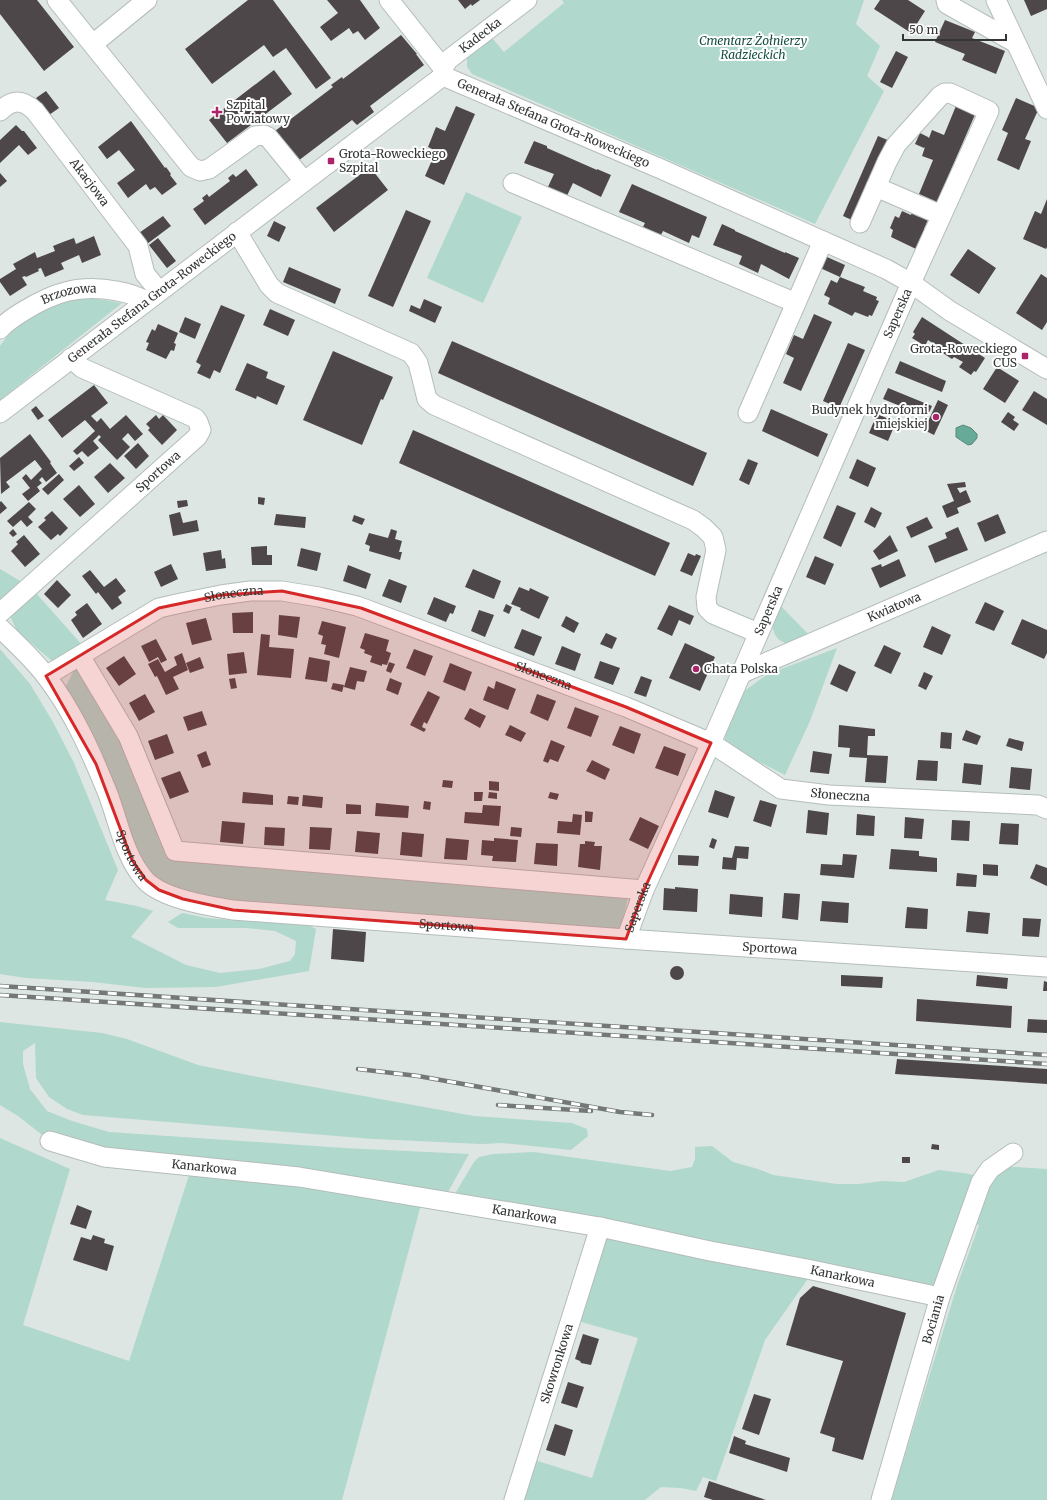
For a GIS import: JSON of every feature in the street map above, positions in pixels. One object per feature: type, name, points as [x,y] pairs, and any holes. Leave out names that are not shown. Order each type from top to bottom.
[{"type":"street","points":[[57,0],[195,170],[205,171],[209,169],[255,136],[264,135],[272,140],[304,181]]},
{"type":"street","points":[[92,44],[147,0]]},
{"type":"street","name":"Generała Stefana Grota-Roweckiego","points":[[389,0],[443,72],[886,269],[911,283],[950,311],[1044,361]]},
{"type":"street","name":"Kadecka","points":[[443,72],[448,60],[526,0]]},
{"type":"street","points":[[946,0],[947,4],[1016,43]]},
{"type":"street","points":[[996,0],[1047,109]]},
{"type":"street","name":"Generała Stefana Grota-Roweckiego","points":[[0,413],[304,181],[443,72]]},
{"type":"street","points":[[860,223],[896,145],[940,96],[945,93],[950,93],[989,111],[911,283]]},
{"type":"street","name":"Akacjowa","points":[[0,112],[10,104],[18,102],[23,102],[35,111],[138,246],[152,296]]},
{"type":"street","points":[[513,183],[796,303]]},
{"type":"street","points":[[876,187],[941,215]]},
{"type":"street","points":[[237,232],[269,285],[277,292],[411,353],[418,363],[427,399],[434,405],[693,520],[704,528],[713,537],[716,550],[706,597],[707,608],[713,614],[758,633]]},
{"type":"street","points":[[748,413],[823,241]]},
{"type":"street","name":"Saperska","points":[[626,939],[644,890],[711,743],[911,283]]},
{"type":"street","name":"Brzozowa","points":[[0,329],[8,321],[38,302],[64,291],[103,289],[152,296]]},
{"type":"street","name":"Sportowa","points":[[0,613],[197,437],[201,430],[195,418],[82,368],[71,358]]},
{"type":"street","name":"Kwiatowa","points":[[740,674],[1047,541]]},
{"type":"street","name":"Słoneczna","points":[[46,676],[159,608],[221,594],[250,591],[282,591],[319,597],[361,608],[626,707],[711,743],[782,789],[829,795],[1038,805],[1047,809]]},
{"type":"street","name":"Sportowa","points":[[0,628],[19,645],[46,676],[73,719],[96,764],[132,860],[146,880],[160,890],[183,899],[208,906],[233,910],[626,939],[1047,967]]},
{"type":"street","points":[[80,656],[128,736],[175,851],[644,890]]},
{"type":"street","name":"Kanarkowa","points":[[50,1141],[104,1157],[299,1177],[600,1227],[940,1297]]},
{"type":"street","name":"Bociania","points":[[881,1500],[940,1297],[981,1182],[990,1169],[1012,1153]]},
{"type":"street","name":"Skowronkowa","points":[[514,1500],[600,1227]]},
{"type":"highlighted area","points":[[282,591],[361,608],[626,707],[711,743],[644,890],[626,939],[233,910],[183,899],[159,890],[146,880],[132,860],[96,764],[46,676],[159,608],[221,595]]},
{"type":"green space","name":"Cmentarz Żołnierzy Radzieckich","points":[[562,0],[864,0],[856,24],[880,46],[867,76],[884,91],[815,224],[472,74],[467,67],[467,58],[492,38],[504,52],[564,3]]},
{"type":"green space","points":[[466,192],[522,217],[483,303],[427,278]]},
{"type":"green space","points":[[70,299],[97,299],[122,303],[0,400],[0,346],[17,323],[41,309]]},
{"type":"green space","points":[[0,569],[22,582],[36,593],[83,646],[52,661],[17,631],[10,616],[0,607]]},
{"type":"green space","points":[[773,598],[815,641],[789,644],[782,642],[777,638],[772,626]]},
{"type":"green space","points":[[837,648],[810,721],[785,775],[730,747],[725,740],[726,725],[737,701],[747,689],[768,674]]},
{"type":"green space","points":[[0,649],[30,684],[53,722],[74,763],[118,870],[105,900],[137,906],[153,911],[131,937],[186,965],[220,973],[259,969],[290,961],[295,954],[296,941],[275,931],[247,928],[178,928],[168,922],[182,913],[207,918],[271,923],[298,919],[316,929],[309,971],[216,987],[145,988],[93,982],[26,978],[0,974]]},
{"type":"green space","points":[[79,667],[124,738],[168,849],[628,898],[621,927],[618,931],[201,898],[176,891],[150,873],[144,866],[64,690],[74,670]]},
{"type":"green space","points":[[0,1022],[102,1033],[127,1039],[198,1065],[474,1116],[572,1123],[587,1129],[588,1136],[571,1150],[502,1143],[482,1144],[373,1139],[83,1115],[67,1109],[49,1097],[36,1078],[35,1043],[23,1051],[23,1064],[30,1089],[47,1111],[72,1121],[109,1132],[344,1148],[469,1154],[443,1201],[423,1197],[342,1500],[0,1500],[0,1138],[70,1169],[23,1325],[129,1361],[192,1166],[50,1141],[18,1116],[0,1105]]},
{"type":"green space","points":[[712,1146],[733,1162],[773,1175],[837,1184],[859,1184],[882,1181],[904,1182],[939,1170],[975,1175],[999,1166],[1047,1169],[1047,1500],[891,1500],[958,1283],[979,1225],[968,1220],[940,1297],[819,1266],[807,1280],[765,1340],[716,1481],[703,1477],[696,1491],[681,1488],[661,1487],[645,1500],[514,1500],[528,1458],[592,1478],[638,1338],[571,1319],[600,1227],[459,1204],[456,1192],[474,1162],[479,1157],[493,1154],[534,1152],[670,1171],[692,1167],[695,1159],[695,1147]]},
{"type":"shaded area","points":[[963,425],[971,428],[977,434],[977,438],[972,444],[968,445],[956,437],[956,428]]},
{"type":"building","points":[[0,0],[37,0],[74,47],[44,71],[0,14]]},
{"type":"building","points":[[248,0],[273,0],[331,78],[316,89],[286,48],[273,57],[264,45],[212,84],[185,49]]},
{"type":"building","points":[[327,0],[360,0],[380,28],[365,40],[358,31],[353,34],[349,28],[331,41],[320,27],[338,13]]},
{"type":"building","points":[[458,0],[480,0],[472,6],[471,4],[465,9]]},
{"type":"building","points":[[880,0],[908,0],[925,11],[911,33],[874,9]]},
{"type":"building","points":[[1024,0],[1047,0],[1047,9],[1031,16]]},
{"type":"building","points":[[945,20],[975,32],[972,38],[1005,51],[996,74],[962,60],[965,54],[935,42]]},
{"type":"building","points":[[401,35],[424,65],[370,106],[374,112],[357,125],[352,120],[298,161],[275,131],[333,87],[331,85],[342,77],[343,79]]},
{"type":"building","points":[[896,51],[908,57],[892,88],[880,82]]},
{"type":"building","points":[[274,70],[292,94],[227,143],[209,120]]},
{"type":"building","points":[[46,91],[59,108],[49,115],[36,98]]},
{"type":"building","points":[[1016,98],[1039,108],[1025,139],[1031,141],[1019,170],[997,160],[1008,133],[1002,130]]},
{"type":"building","points":[[958,101],[977,110],[937,202],[919,194],[933,160],[922,156],[925,147],[924,148],[915,144],[920,133],[929,138],[932,130],[944,135]]},
{"type":"building","points":[[456,106],[475,114],[444,185],[425,176],[436,151],[428,147],[436,127],[445,131]]},
{"type":"building","points":[[131,121],[177,184],[162,195],[155,187],[150,190],[146,184],[128,198],[117,183],[135,170],[119,150],[107,159],[98,147]]},
{"type":"building","points":[[16,125],[24,131],[37,148],[28,155],[19,145],[0,163],[0,140]]},
{"type":"building","points":[[878,136],[890,141],[854,221],[843,216]]},
{"type":"building","points":[[534,141],[611,175],[601,197],[573,183],[565,200],[546,191],[554,174],[524,163]]},
{"type":"building","points":[[370,167],[388,190],[334,232],[316,208]]},
{"type":"building","points":[[246,169],[258,185],[205,225],[193,209],[204,201],[202,198],[207,194],[209,197],[230,181],[228,178],[233,174],[236,177]]},
{"type":"building","points":[[0,173],[7,181],[0,187]]},
{"type":"building","points":[[632,184],[707,217],[699,238],[692,235],[689,243],[663,231],[661,235],[643,227],[645,223],[619,212]]},
{"type":"building","points":[[1047,199],[1046,249],[1023,239],[1035,211],[1041,214]]},
{"type":"building","points":[[406,210],[431,221],[393,307],[368,296]]},
{"type":"building","points":[[902,211],[911,215],[912,212],[916,213],[915,215],[928,220],[916,249],[891,237],[893,230],[890,228],[895,216],[899,218]]},
{"type":"building","points":[[163,216],[171,226],[147,244],[139,233]]},
{"type":"building","points":[[274,221],[286,227],[279,242],[267,236]]},
{"type":"building","points":[[722,224],[799,258],[789,279],[761,264],[758,273],[739,264],[742,256],[713,245]]},
{"type":"building","points":[[94,236],[101,255],[82,263],[79,255],[61,263],[64,269],[45,277],[41,268],[38,269],[39,271],[26,277],[22,277],[27,285],[10,296],[0,282],[0,279],[16,269],[13,264],[35,252],[37,258],[55,251],[53,246],[63,242],[74,238],[76,244]]},
{"type":"building","points":[[158,238],[176,261],[167,268],[149,245]]},
{"type":"building","points":[[968,249],[996,268],[979,294],[950,275]]},
{"type":"building","points":[[823,257],[827,257],[845,265],[840,277],[818,267]]},
{"type":"building","points":[[289,267],[341,289],[335,304],[283,282]]},
{"type":"building","points":[[1041,274],[1047,278],[1047,322],[1042,330],[1016,313]]},
{"type":"building","points":[[840,277],[865,287],[863,291],[877,297],[876,300],[879,301],[872,316],[869,315],[868,317],[855,312],[852,316],[828,304],[830,298],[824,295],[831,280],[837,283]]},
{"type":"building","points":[[424,299],[442,307],[435,323],[409,311],[411,305],[420,309]]},
{"type":"building","points":[[221,305],[245,315],[220,373],[214,370],[210,379],[197,373],[201,365],[196,362]]},
{"type":"building","points":[[270,309],[295,320],[288,336],[263,325]]},
{"type":"building","points":[[814,314],[832,322],[801,391],[783,383],[794,358],[786,354],[794,335],[803,339]]},
{"type":"building","points":[[185,317],[201,324],[195,339],[179,332]]},
{"type":"building","points":[[922,317],[985,358],[976,372],[974,371],[971,375],[959,367],[963,362],[954,357],[952,359],[935,348],[937,346],[928,340],[925,346],[912,338],[915,334],[913,332]]},
{"type":"building","points":[[158,324],[178,333],[174,343],[176,344],[174,351],[171,350],[166,359],[146,350],[149,343],[146,342],[152,329],[155,331]]},
{"type":"building","points":[[452,341],[707,453],[693,486],[438,373]]},
{"type":"building","points":[[848,343],[865,350],[839,408],[823,401]]},
{"type":"building","points":[[333,351],[393,377],[383,400],[381,399],[362,445],[303,420]]},
{"type":"building","points":[[900,361],[946,381],[942,392],[895,373]]},
{"type":"building","points":[[247,363],[268,372],[266,378],[285,386],[277,405],[257,396],[256,399],[235,390]]},
{"type":"building","points":[[997,367],[1019,381],[1005,403],[983,389]]},
{"type":"building","points":[[94,385],[108,403],[91,416],[97,422],[101,418],[110,429],[126,415],[143,434],[135,441],[128,433],[122,439],[130,447],[117,460],[98,440],[101,437],[99,435],[93,441],[99,448],[88,457],[82,451],[77,455],[73,451],[95,431],[85,420],[62,438],[48,420]]},
{"type":"building","points":[[888,388],[932,406],[927,417],[883,399]]},
{"type":"building","points":[[1034,391],[1047,399],[1047,425],[1022,410]]},
{"type":"building","name":"Budynek hydroforni miejskiej","points":[[938,400],[948,405],[934,435],[924,430]]},
{"type":"building","points":[[36,406],[44,416],[38,420],[31,410]]},
{"type":"building","points":[[771,409],[828,434],[818,457],[762,431]]},
{"type":"building","points":[[1008,412],[1015,417],[1013,420],[1019,424],[1014,431],[1001,422]]},
{"type":"building","points":[[877,414],[896,422],[888,441],[869,433]]},
{"type":"building","points":[[156,415],[159,419],[163,415],[177,430],[162,445],[148,430],[150,428],[146,424]]},
{"type":"building","points":[[413,430],[670,543],[655,576],[399,463]]},
{"type":"building","points":[[30,434],[51,462],[50,463],[57,473],[46,482],[42,477],[39,480],[42,483],[37,487],[40,491],[28,501],[22,494],[30,488],[22,478],[26,474],[31,480],[42,469],[35,460],[6,482],[10,487],[1,494],[0,458]]},
{"type":"building","points":[[138,443],[149,456],[136,469],[124,456]]},
{"type":"building","points":[[79,457],[84,463],[74,471],[69,466]]},
{"type":"building","points":[[748,459],[758,463],[749,485],[739,480]]},
{"type":"building","points":[[857,459],[876,468],[868,487],[849,478]]},
{"type":"building","points":[[110,463],[125,478],[108,493],[94,477]]},
{"type":"building","points":[[59,474],[64,480],[48,495],[42,489]]},
{"type":"building","points":[[965,482],[966,487],[957,488],[960,493],[966,490],[971,502],[957,508],[959,513],[947,518],[942,506],[954,501],[947,484]]},
{"type":"building","points":[[79,485],[95,504],[80,517],[63,499]]},
{"type":"building","points":[[258,497],[265,498],[264,505],[258,504]]},
{"type":"building","points":[[187,500],[188,506],[178,508],[177,501]]},
{"type":"building","points":[[1,501],[7,508],[0,514],[0,502]]},
{"type":"building","points":[[29,502],[36,509],[28,517],[33,522],[27,527],[21,520],[13,527],[7,521]]},
{"type":"building","points":[[837,505],[856,513],[841,547],[823,538]]},
{"type":"building","points":[[871,507],[882,513],[875,528],[864,522]]},
{"type":"building","points":[[52,511],[68,528],[60,536],[58,534],[51,540],[38,527],[46,520],[44,518]]},
{"type":"building","points":[[180,512],[183,523],[197,520],[199,531],[173,536],[169,515]]},
{"type":"building","points":[[276,514],[306,517],[305,528],[274,525]]},
{"type":"building","points":[[998,514],[1006,533],[985,542],[977,523]]},
{"type":"building","points":[[354,515],[365,519],[362,525],[352,521]]},
{"type":"building","points":[[927,517],[933,528],[911,538],[906,527]]},
{"type":"building","points":[[958,527],[968,550],[935,563],[928,546],[947,538],[945,533]]},
{"type":"building","points":[[13,529],[17,534],[13,537],[9,533]]},
{"type":"building","points":[[391,529],[397,531],[395,539],[402,541],[399,552],[402,552],[400,560],[369,551],[370,546],[365,544],[369,533],[388,538]]},
{"type":"building","points":[[24,535],[40,554],[25,567],[11,551],[18,544],[16,542]]},
{"type":"building","points":[[890,535],[898,551],[879,560],[873,551]]},
{"type":"building","points":[[267,546],[267,555],[272,555],[272,565],[252,565],[251,547]]},
{"type":"building","points":[[301,548],[321,553],[317,571],[297,566]]},
{"type":"building","points":[[221,550],[222,559],[225,558],[226,568],[206,571],[203,553]]},
{"type":"building","points":[[688,553],[695,556],[696,554],[701,556],[692,576],[680,571]]},
{"type":"building","points":[[815,556],[834,564],[825,585],[806,577]]},
{"type":"building","points":[[899,559],[906,576],[880,588],[871,568],[881,564],[882,567]]},
{"type":"building","points":[[171,564],[178,579],[161,587],[154,572]]},
{"type":"building","points":[[348,565],[371,574],[366,589],[343,581]]},
{"type":"building","points":[[473,569],[501,581],[494,599],[465,587]]},
{"type":"building","points":[[90,570],[104,587],[116,578],[126,591],[118,597],[122,603],[112,610],[98,592],[96,594],[82,576]]},
{"type":"building","points":[[389,579],[407,586],[401,603],[382,596]]},
{"type":"building","points":[[57,580],[71,595],[58,608],[44,594]]},
{"type":"building","points":[[519,587],[529,591],[530,588],[549,597],[539,619],[511,604]]},
{"type":"building","points":[[434,597],[456,606],[453,614],[450,613],[446,622],[427,614]]},
{"type":"building","points":[[985,602],[1004,611],[994,631],[975,623]]},
{"type":"building","points":[[87,603],[102,624],[83,638],[71,620],[77,615],[75,612]]},
{"type":"building","points":[[506,604],[512,607],[509,614],[503,611]]},
{"type":"building","points":[[669,605],[694,616],[690,625],[679,620],[672,636],[657,629]]},
{"type":"building","points":[[479,610],[494,615],[485,637],[471,631]]},
{"type":"building","points":[[253,612],[253,633],[233,633],[232,613]]},
{"type":"building","points":[[279,615],[300,617],[297,638],[278,635]]},
{"type":"building","points":[[566,616],[579,623],[574,633],[561,626]]},
{"type":"building","points":[[206,618],[212,640],[192,645],[186,623]]},
{"type":"building","points":[[1022,619],[1047,630],[1047,653],[1044,659],[1011,644]]},
{"type":"building","points":[[322,621],[346,627],[339,658],[324,654],[326,645],[321,644],[323,636],[318,634]]},
{"type":"building","points":[[932,626],[951,635],[942,655],[923,647]]},
{"type":"building","points":[[522,629],[542,637],[534,656],[514,648]]},
{"type":"building","points":[[365,633],[389,640],[386,651],[391,653],[387,665],[382,664],[382,666],[370,662],[372,656],[364,653],[365,650],[360,648]]},
{"type":"building","points":[[606,633],[617,638],[612,649],[600,644]]},
{"type":"building","points":[[261,634],[270,635],[269,647],[294,649],[291,678],[257,675]]},
{"type":"building","points":[[156,639],[167,660],[161,663],[158,657],[149,662],[141,646]]},
{"type":"building","name":"Chata Polska","points":[[685,643],[715,657],[700,691],[669,678]]},
{"type":"building","points":[[884,645],[901,653],[891,674],[874,666]]},
{"type":"building","points":[[562,646],[581,654],[575,671],[555,664]]},
{"type":"building","points":[[414,649],[433,656],[425,676],[406,668]]},
{"type":"building","points":[[244,652],[247,673],[229,675],[227,654]]},
{"type":"building","points":[[182,653],[188,670],[173,677],[179,689],[166,695],[157,676],[155,677],[148,664],[158,659],[165,672],[177,665],[174,657]]},
{"type":"building","points":[[124,656],[136,674],[119,686],[106,668]]},
{"type":"building","points":[[200,657],[204,668],[190,673],[186,663]]},
{"type":"building","points":[[309,657],[330,661],[327,682],[305,679]]},
{"type":"building","points":[[600,661],[620,668],[613,685],[594,678]]},
{"type":"building","points":[[389,662],[395,664],[391,673],[386,671]]},
{"type":"building","points":[[450,663],[472,672],[465,691],[443,682]]},
{"type":"building","points":[[839,664],[856,672],[847,692],[830,684]]},
{"type":"building","points":[[350,667],[367,671],[364,682],[357,681],[355,690],[344,687]]},
{"type":"building","points":[[924,672],[933,676],[926,690],[918,686]]},
{"type":"building","points":[[641,676],[652,680],[646,697],[634,693]]},
{"type":"building","points":[[235,678],[237,688],[231,689],[229,679]]},
{"type":"building","points":[[390,678],[402,683],[398,695],[386,690]]},
{"type":"building","points":[[496,681],[516,689],[508,710],[483,700],[488,686],[494,689]]},
{"type":"building","points":[[333,683],[344,685],[342,692],[331,689]]},
{"type":"building","points":[[428,691],[440,697],[427,724],[424,722],[422,727],[426,729],[424,732],[410,725]]},
{"type":"building","points":[[145,694],[155,712],[139,721],[129,703]]},
{"type":"building","points":[[537,694],[556,701],[548,721],[530,713]]},
{"type":"building","points":[[575,707],[599,716],[591,737],[567,728]]},
{"type":"building","points":[[470,708],[486,716],[480,728],[464,719]]},
{"type":"building","points":[[202,711],[207,725],[188,731],[183,717]]},
{"type":"building","points":[[510,725],[526,733],[521,742],[505,735]]},
{"type":"building","points":[[839,725],[875,729],[875,736],[868,736],[867,755],[888,756],[886,783],[865,782],[867,758],[849,757],[850,748],[838,747]]},
{"type":"building","points":[[620,726],[641,734],[634,754],[612,745]]},
{"type":"building","points":[[966,730],[981,736],[977,745],[962,740]]},
{"type":"building","points":[[941,732],[952,733],[951,749],[940,748]]},
{"type":"building","points":[[167,734],[174,753],[155,760],[148,741]]},
{"type":"building","points":[[1009,738],[1024,742],[1022,751],[1006,746]]},
{"type":"building","points":[[551,740],[565,746],[558,762],[550,759],[548,763],[543,761]]},
{"type":"building","points":[[664,746],[686,754],[678,776],[655,768]]},
{"type":"building","points":[[206,751],[211,765],[202,768],[197,755]]},
{"type":"building","points":[[813,751],[832,754],[829,774],[810,772]]},
{"type":"building","points":[[592,760],[610,769],[605,780],[586,771]]},
{"type":"building","points":[[918,760],[938,761],[937,781],[916,780]]},
{"type":"building","points":[[964,763],[983,765],[981,785],[962,783]]},
{"type":"building","points":[[1011,767],[1032,769],[1030,790],[1009,788]]},
{"type":"building","points":[[180,771],[189,792],[170,799],[161,778]]},
{"type":"building","points":[[443,780],[453,781],[452,788],[442,787]]},
{"type":"building","points":[[489,781],[499,782],[499,791],[489,790]]},
{"type":"building","points":[[715,790],[735,797],[728,818],[708,812]]},
{"type":"building","points":[[243,792],[273,795],[273,805],[242,803]]},
{"type":"building","points":[[474,792],[483,792],[482,801],[474,801]]},
{"type":"building","points":[[489,792],[497,793],[497,799],[488,798]]},
{"type":"building","points":[[550,792],[559,794],[557,800],[548,798]]},
{"type":"building","points":[[303,795],[323,797],[322,808],[302,806]]},
{"type":"building","points":[[288,796],[299,797],[298,805],[287,804]]},
{"type":"building","points":[[760,800],[777,805],[771,827],[753,821]]},
{"type":"building","points":[[424,801],[431,802],[430,810],[423,809]]},
{"type":"building","points":[[376,803],[409,806],[408,818],[375,816]]},
{"type":"building","points":[[346,804],[361,805],[361,814],[346,814]]},
{"type":"building","points":[[483,805],[501,806],[499,826],[464,823],[465,812],[482,813]]},
{"type":"building","points":[[808,810],[829,813],[827,835],[806,833]]},
{"type":"building","points":[[585,811],[593,812],[592,822],[585,822]]},
{"type":"building","points":[[573,814],[582,815],[580,835],[557,833],[558,821],[572,822]]},
{"type":"building","points":[[857,814],[875,816],[874,836],[856,835]]},
{"type":"building","points":[[640,817],[659,826],[648,849],[629,840]]},
{"type":"building","points":[[905,817],[924,819],[922,839],[904,838]]},
{"type":"building","points":[[952,820],[970,821],[969,841],[951,840]]},
{"type":"building","points":[[222,821],[245,823],[243,844],[220,842]]},
{"type":"building","points":[[1001,823],[1019,824],[1018,845],[999,844]]},
{"type":"building","points":[[265,827],[285,828],[284,846],[264,845]]},
{"type":"building","points":[[310,827],[332,828],[330,850],[309,849]]},
{"type":"building","points":[[511,827],[522,828],[521,837],[510,836]]},
{"type":"building","points":[[357,831],[380,833],[378,854],[355,852]]},
{"type":"building","points":[[402,832],[424,834],[422,857],[400,855]]},
{"type":"building","points":[[446,838],[469,840],[467,860],[444,859]]},
{"type":"building","points":[[494,838],[518,840],[516,862],[492,861],[493,856],[481,855],[482,840],[494,841]]},
{"type":"building","points":[[712,838],[717,840],[714,849],[709,847]]},
{"type":"building","points":[[585,841],[595,842],[594,846],[602,846],[600,870],[578,867],[580,844],[585,844]]},
{"type":"building","points":[[536,843],[558,844],[557,866],[534,864]]},
{"type":"building","points":[[735,846],[749,847],[748,859],[737,858],[736,870],[722,869],[723,857],[732,858]]},
{"type":"building","points":[[891,849],[919,851],[919,856],[937,858],[937,872],[889,869]]},
{"type":"building","points":[[843,854],[857,855],[854,878],[820,875],[821,864],[842,865]]},
{"type":"building","points":[[678,855],[699,856],[698,866],[678,865]]},
{"type":"building","points":[[983,864],[998,865],[998,876],[983,875]]},
{"type":"building","points":[[1036,864],[1047,868],[1047,886],[1030,878]]},
{"type":"building","points":[[957,873],[977,875],[976,887],[956,886]]},
{"type":"building","points":[[675,887],[698,889],[697,912],[663,910],[664,888],[675,889]]},
{"type":"building","points":[[784,893],[800,894],[798,920],[782,918]]},
{"type":"building","points":[[730,894],[763,897],[762,917],[729,914]]},
{"type":"building","points":[[822,901],[849,903],[848,923],[820,921]]},
{"type":"building","points":[[907,907],[928,909],[927,929],[905,928]]},
{"type":"building","points":[[968,911],[990,913],[988,934],[966,932]]},
{"type":"building","points":[[1023,918],[1041,919],[1039,937],[1022,936]]},
{"type":"building","points":[[333,929],[366,932],[364,962],[331,959]]},
{"type":"building","points":[[677,966],[682,968],[684,973],[682,978],[677,980],[672,978],[670,973],[672,968]]},
{"type":"building","points":[[841,975],[883,977],[882,988],[841,986]]},
{"type":"building","points":[[977,975],[1008,978],[1007,989],[976,986]]},
{"type":"building","points":[[1044,981],[1047,982],[1047,991],[1043,991]]},
{"type":"building","points":[[917,999],[1012,1006],[1011,1028],[916,1021]]},
{"type":"building","points":[[1028,1019],[1047,1020],[1047,1033],[1027,1032]]},
{"type":"building","points":[[897,1059],[1047,1069],[1047,1084],[895,1074]]},
{"type":"building","points":[[932,1144],[939,1145],[939,1150],[931,1149]]},
{"type":"building","points":[[902,1157],[910,1157],[910,1163],[902,1163]]},
{"type":"building","points":[[77,1205],[92,1211],[86,1229],[70,1224]]},
{"type":"building","points":[[93,1235],[105,1239],[104,1243],[114,1246],[107,1271],[73,1260],[81,1237],[91,1240]]},
{"type":"building","points":[[813,1286],[906,1313],[863,1460],[832,1451],[835,1438],[820,1433],[843,1361],[786,1345],[800,1298]]},
{"type":"building","points":[[583,1334],[599,1339],[591,1365],[581,1363],[575,1359]]},
{"type":"building","points":[[568,1382],[584,1387],[577,1408],[561,1403]]},
{"type":"building","points":[[754,1394],[771,1399],[759,1435],[742,1429]]},
{"type":"building","points":[[555,1424],[573,1430],[565,1456],[546,1450]]},
{"type":"building","points":[[734,1436],[746,1441],[745,1444],[790,1458],[787,1472],[729,1453]]},
{"type":"building","points":[[709,1481],[766,1500],[713,1500],[704,1497]]},
{"type":"railway","points":[[0,986],[1047,1055]]},
{"type":"railway","points":[[0,995],[1047,1064]]},
{"type":"railway","points":[[358,1069],[418,1076],[620,1112],[652,1115]]},
{"type":"railway","points":[[498,1105],[591,1111]]},
{"type":"place","name":"Szpital Powiatowy","points":[[217,112]]},
{"type":"place","name":"Grota-Roweckiego Szpital","points":[[331,161]]},
{"type":"place","name":"Grota-Roweckiego CUS","points":[[1025,356]]},
{"type":"place","name":"Budynek hydroforni miejskiej","points":[[936,417]]},
{"type":"place","name":"Chata Polska","points":[[696,669]]}]
